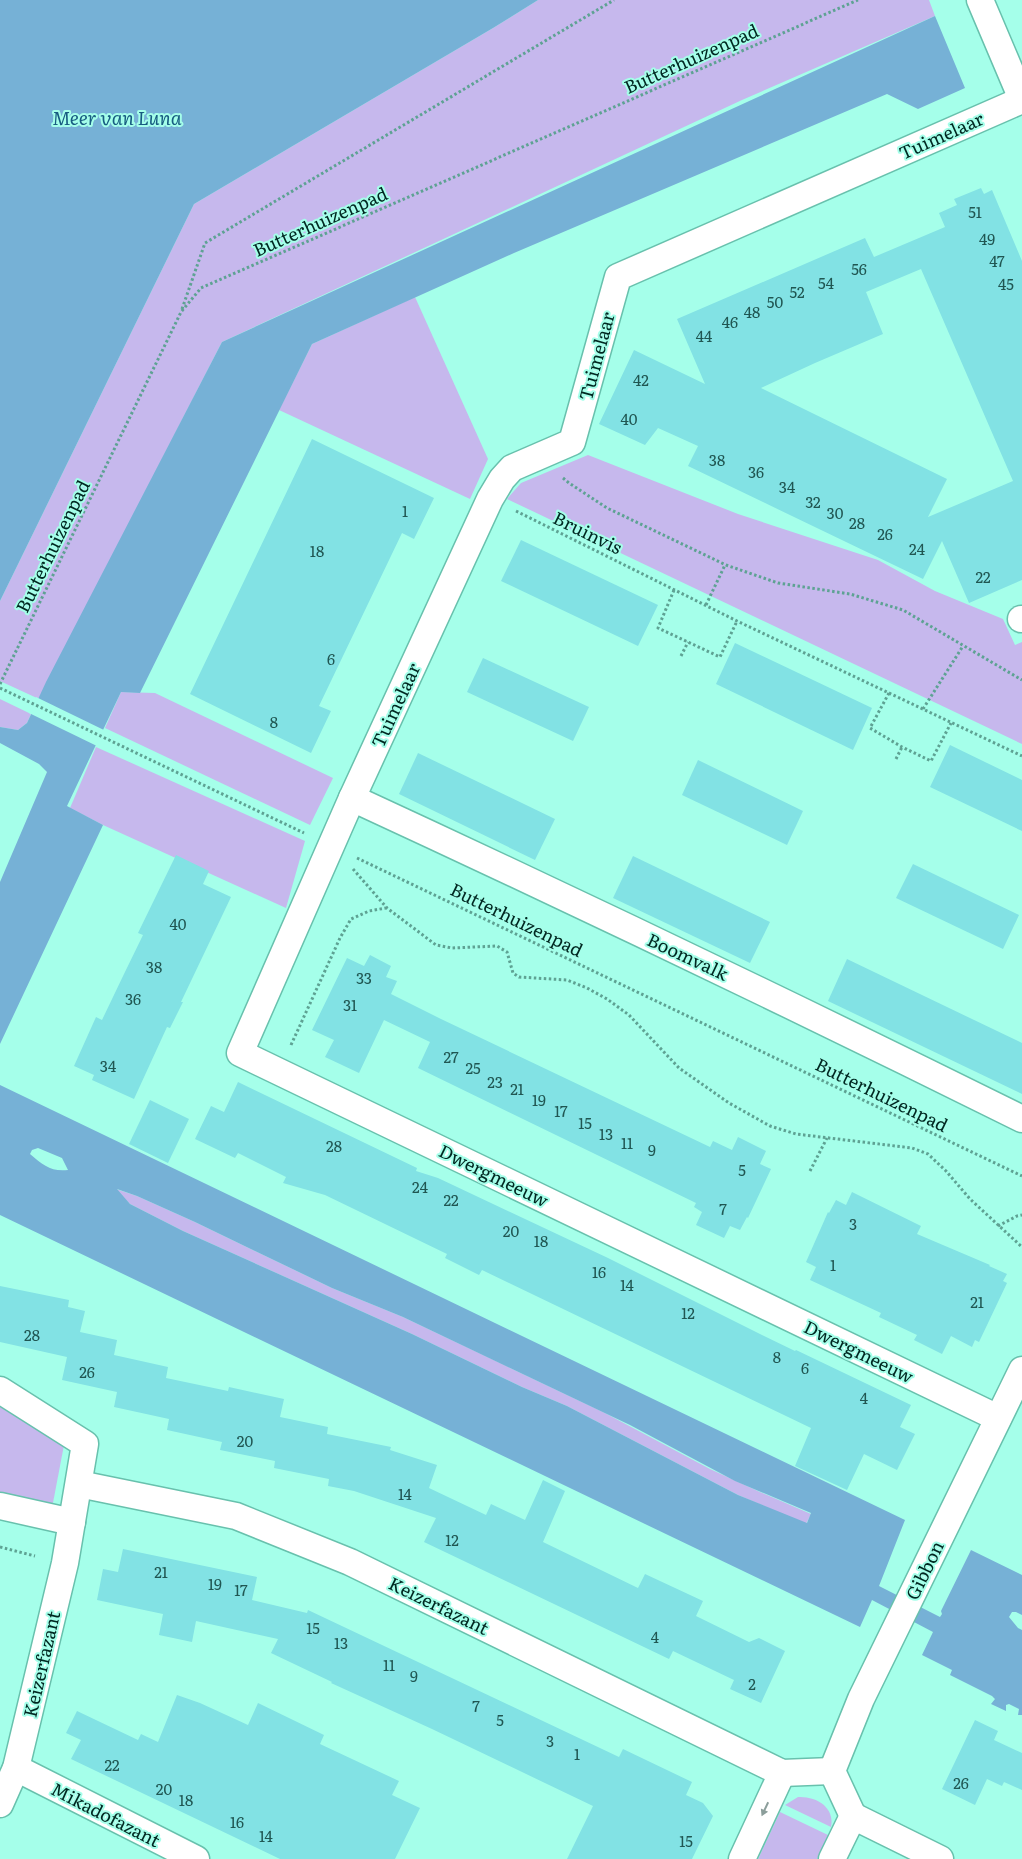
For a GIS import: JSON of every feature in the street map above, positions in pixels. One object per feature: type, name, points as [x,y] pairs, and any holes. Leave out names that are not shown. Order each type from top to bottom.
[{"type":"street","points":[[980,0],[1022,99]]},
{"type":"street","name":"Tuimelaar","points":[[352,798],[490,499],[502,479],[512,468],[572,442],[618,277],[1022,99]]},
{"type":"street","name":"Dwergmeeuw","points":[[352,798],[240,1053],[998,1418]]},
{"type":"street","name":"Boomvalk","points":[[352,798],[780,1000],[1022,1119]]},
{"type":"street","name":"Gibbon","points":[[832,1771],[860,1699],[1022,1370]]},
{"type":"street","name":"Keizerfazant","points":[[0,1390],[85,1444],[65,1563],[16,1768],[0,1804]]},
{"type":"street","name":"Keizerfazant","points":[[79,1484],[236,1516],[350,1562],[782,1773]]},
{"type":"street","points":[[0,1506],[72,1522]]},
{"type":"street","name":"Mikadofazant","points":[[16,1768],[196,1859]]},
{"type":"street","points":[[742,1859],[782,1773],[832,1771],[853,1816],[940,1859]]},
{"type":"street","points":[[832,1859],[853,1816]]},
{"type":"path","points":[[181,312],[205,243],[614,0]]},
{"type":"path","name":"Butterhuizenpad","points":[[858,0],[201,288],[181,312],[0,686],[23,700],[332,845],[1022,1176]]},
{"type":"path","points":[[541,456],[568,483],[607,508],[726,565],[778,583],[850,594],[903,610],[1022,680]]},
{"type":"path","name":"Bruinvis","points":[[490,499],[737,621],[1022,756]]},
{"type":"path","points":[[706,605],[726,565]]},
{"type":"path","points":[[674,589],[658,628],[720,657],[737,621]]},
{"type":"path","points":[[681,656],[688,642]]},
{"type":"path","points":[[923,709],[963,646]]},
{"type":"path","points":[[889,693],[870,728],[902,747],[931,761],[951,723]]},
{"type":"path","points":[[896,760],[902,747]]},
{"type":"path","points":[[332,845],[387,908],[436,945],[452,948],[497,946],[507,952],[513,973],[519,977],[567,980],[587,988],[607,999],[629,1015],[679,1068],[729,1103],[770,1126],[796,1134],[912,1148],[928,1154],[998,1226],[1022,1247]]},
{"type":"path","points":[[279,1072],[340,938],[352,919],[369,910],[387,908]]},
{"type":"path","points":[[810,1171],[827,1138]]},
{"type":"path","points":[[998,1226],[1022,1215]]},
{"type":"path","points":[[0,1548],[65,1563]]},
{"type":"shaded area","points":[[538,0],[929,0],[935,16],[742,100],[222,342],[39,699],[0,681],[0,601],[194,204]]},
{"type":"shaded area","points":[[415,297],[488,459],[470,499],[279,410],[312,344]]},
{"type":"shaded area","points":[[588,455],[738,514],[878,560],[935,591],[1003,619],[1015,645],[1022,642],[1022,744],[507,499],[521,483]]},
{"type":"shaded area","points":[[121,692],[155,693],[333,778],[310,825],[105,728]]},
{"type":"shaded area","points":[[0,699],[31,714],[27,723],[18,730],[0,727]]},
{"type":"shaded area","points":[[96,747],[305,841],[286,908],[103,825],[70,808]]},
{"type":"shaded area","points":[[116,1189],[137,1196],[195,1222],[332,1288],[403,1317],[603,1412],[710,1469],[811,1514],[806,1524],[738,1495],[567,1406],[183,1231],[130,1204]]},
{"type":"shaded area","points":[[0,1405],[64,1445],[52,1508],[0,1495]]},
{"type":"shaded area","points":[[798,1797],[811,1798],[823,1804],[830,1814],[831,1827],[785,1805]]},
{"type":"shaded area","points":[[780,1812],[828,1835],[817,1859],[758,1859]]},
{"type":"water","name":"Meer van Luna","points":[[0,0],[538,0],[194,204],[0,601]]},
{"type":"water","points":[[935,16],[965,88],[918,109],[887,94],[514,253],[312,344],[140,693],[121,692],[67,806],[103,825],[0,1044],[0,882],[47,772],[39,764],[0,743],[0,727],[18,730],[27,723],[46,682],[222,342]]},
{"type":"water","points":[[0,1085],[905,1520],[879,1586],[940,1617],[941,1611],[971,1550],[1022,1575],[1022,1615],[1012,1612],[1009,1617],[1022,1630],[1022,1715],[1018,1715],[1019,1709],[1009,1704],[1006,1705],[1006,1711],[991,1704],[995,1699],[992,1696],[950,1675],[952,1670],[922,1655],[933,1632],[872,1600],[860,1627],[0,1215]],"holes":[[[38,1148],[62,1158],[68,1170],[52,1169],[30,1154],[32,1150]],[[117,1189],[195,1222],[332,1288],[403,1317],[630,1425],[735,1481],[811,1513],[807,1523],[738,1495],[567,1406],[183,1231],[130,1204]]]},
{"type":"pier","points":[[36,697],[106,731],[99,747],[29,713]]},
{"type":"building","points":[[981,188],[984,194],[992,190],[1022,261],[1022,580],[969,603],[942,541],[923,579],[688,466],[698,446],[658,428],[645,445],[599,424],[634,350],[705,384],[677,319],[865,238],[874,257],[945,227],[939,213],[957,205],[954,199]],"holes":[[[921,269],[1013,481],[928,517],[947,479],[761,388],[883,334],[866,292]]]},
{"type":"building","points":[[312,439],[434,498],[414,539],[402,533],[319,706],[331,711],[311,753],[190,694]]},
{"type":"building","points":[[521,540],[658,605],[638,646],[501,581]]},
{"type":"building","points":[[735,643],[872,708],[853,750],[716,684]]},
{"type":"building","points":[[483,658],[589,707],[573,741],[467,692]]},
{"type":"building","points":[[950,745],[1022,780],[1022,831],[930,787]]},
{"type":"building","points":[[418,753],[555,819],[535,860],[399,794]]},
{"type":"building","points":[[698,760],[803,811],[787,845],[682,795]]},
{"type":"building","points":[[176,855],[209,871],[203,884],[231,897],[181,1002],[183,1002],[170,1028],[167,1027],[134,1099],[92,1080],[94,1075],[74,1066],[96,1017],[102,1020],[143,935],[138,933]]},
{"type":"building","points":[[633,856],[770,922],[750,963],[613,898]]},
{"type":"building","points":[[913,864],[1019,915],[1003,949],[896,898]]},
{"type":"building","points":[[370,955],[391,966],[386,977],[397,981],[391,994],[441,1019],[710,1147],[713,1141],[732,1150],[738,1137],[766,1151],[760,1164],[771,1169],[748,1218],[740,1230],[730,1226],[724,1238],[696,1225],[702,1212],[694,1207],[696,1203],[418,1068],[430,1042],[384,1020],[359,1073],[325,1057],[334,1040],[312,1030],[347,958],[364,966]]},
{"type":"building","points":[[847,959],[1022,1043],[1022,1094],[828,1001]]},
{"type":"building","points":[[238,1082],[417,1168],[416,1171],[438,1178],[608,1258],[795,1351],[911,1405],[900,1427],[915,1434],[897,1470],[864,1454],[847,1490],[795,1466],[811,1428],[482,1270],[479,1275],[445,1258],[447,1254],[325,1195],[283,1183],[286,1177],[238,1153],[235,1158],[195,1139],[211,1106],[224,1112]]},
{"type":"building","points":[[150,1100],[189,1119],[168,1163],[129,1144]]},
{"type":"building","points":[[852,1192],[921,1226],[917,1234],[1007,1274],[1003,1281],[1007,1283],[979,1342],[975,1340],[972,1347],[951,1336],[942,1354],[914,1340],[917,1335],[879,1317],[881,1313],[810,1280],[816,1267],[806,1262],[828,1212],[836,1200],[846,1205]]},
{"type":"building","points":[[0,1286],[69,1300],[68,1307],[85,1311],[80,1332],[117,1340],[114,1355],[168,1367],[166,1378],[228,1391],[229,1387],[284,1399],[280,1417],[328,1427],[327,1434],[391,1447],[390,1450],[437,1465],[429,1488],[486,1515],[491,1504],[525,1520],[543,1480],[565,1491],[543,1542],[638,1588],[645,1574],[703,1601],[696,1616],[749,1642],[759,1638],[785,1651],[761,1703],[730,1689],[734,1680],[673,1651],[669,1659],[424,1542],[436,1518],[354,1491],[328,1486],[329,1479],[274,1468],[275,1461],[220,1450],[222,1442],[167,1430],[169,1419],[114,1407],[117,1392],[62,1380],[67,1357],[0,1342]]},
{"type":"building","points":[[123,1549],[257,1577],[252,1600],[307,1613],[308,1610],[619,1757],[623,1749],[692,1782],[686,1795],[703,1803],[713,1816],[692,1859],[567,1859],[593,1806],[271,1653],[278,1639],[196,1621],[192,1642],[159,1635],[163,1614],[97,1600],[103,1569],[118,1572]]},
{"type":"building","points":[[177,1695],[200,1703],[248,1725],[258,1703],[324,1735],[320,1744],[399,1781],[392,1795],[420,1808],[395,1859],[280,1859],[71,1759],[81,1740],[66,1733],[77,1711],[138,1740],[141,1734],[158,1742]]},
{"type":"building","points":[[975,1720],[998,1731],[994,1740],[1022,1753],[1022,1790],[1004,1782],[1002,1786],[987,1779],[975,1805],[942,1789]]}]
